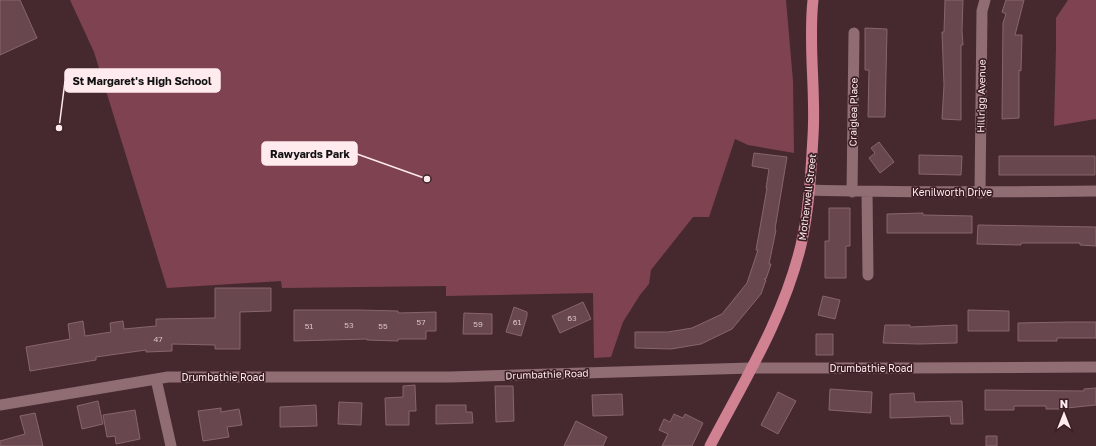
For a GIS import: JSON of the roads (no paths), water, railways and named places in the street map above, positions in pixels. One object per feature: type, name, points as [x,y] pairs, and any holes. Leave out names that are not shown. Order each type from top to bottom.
[{"type":"main road","name":"Motherwell Street","points":[[710,446],[784,301],[801,245],[809,190],[814,136],[814,85],[811,14],[812,0]]},
{"type":"street","name":"Hillrigg Avenue","points":[[980,193],[982,11],[985,0]]},
{"type":"street","name":"Craiglea Place","points":[[852,192],[854,33]]},
{"type":"street","name":"Kenilworth Drive","points":[[809,190],[852,192],[980,193],[1096,191]]},
{"type":"street","points":[[867,192],[868,275]]},
{"type":"street","name":"Drumbathie Road","points":[[0,405],[168,377],[450,377],[751,368],[1096,367]]},
{"type":"street","points":[[156,379],[171,446]]},
{"type":"place","name":"St Margaret's High School","points":[[59,128]]},
{"type":"place","name":"Rawyards Park","points":[[427,179]]}]
